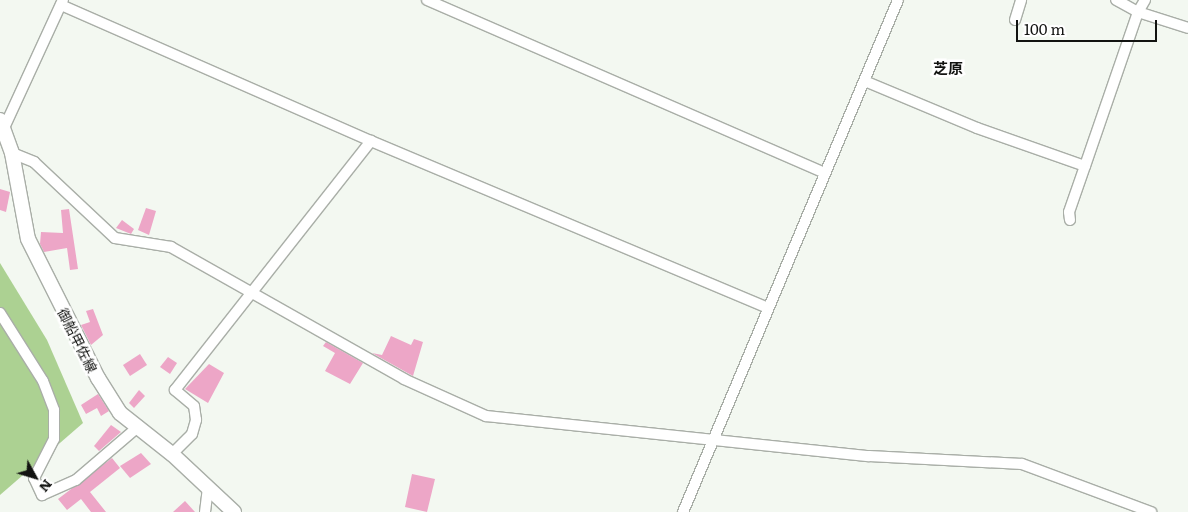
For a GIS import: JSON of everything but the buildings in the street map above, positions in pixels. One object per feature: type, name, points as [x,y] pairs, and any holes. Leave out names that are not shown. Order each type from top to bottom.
[{"type":"main road","name":"御船甲佐線","points":[[2,124],[12,153],[28,239],[98,378],[120,413],[139,426],[172,454],[234,512]]},
{"type":"street","points":[[427,0],[823,172]]},
{"type":"street","points":[[683,512],[714,440],[766,307],[823,172],[866,82],[898,0]]},
{"type":"street","points":[[1015,20],[1021,0]]},
{"type":"street","points":[[1116,0],[1138,12],[1188,28]]},
{"type":"street","points":[[1070,216],[1085,166],[1138,12],[1145,0]]},
{"type":"street","points":[[2,124],[62,2],[370,141],[766,307]]},
{"type":"street","points":[[866,82],[977,128],[1085,166]]},
{"type":"street","points":[[172,454],[192,434],[196,420],[194,406],[175,390],[370,141]]},
{"type":"street","points":[[12,153],[34,162],[115,238],[171,247],[250,295],[404,379],[486,416],[869,456],[1022,464],[1151,512]]},
{"type":"street","points":[[0,312],[43,381],[54,410],[54,440],[34,478],[42,495],[76,480],[139,426]]},
{"type":"street","points":[[205,512],[208,486]]},
{"type":"green space","points":[[0,263],[47,340],[83,423],[0,495]]},
{"type":"district","name":"芝原","points":[[948,68]]}]
